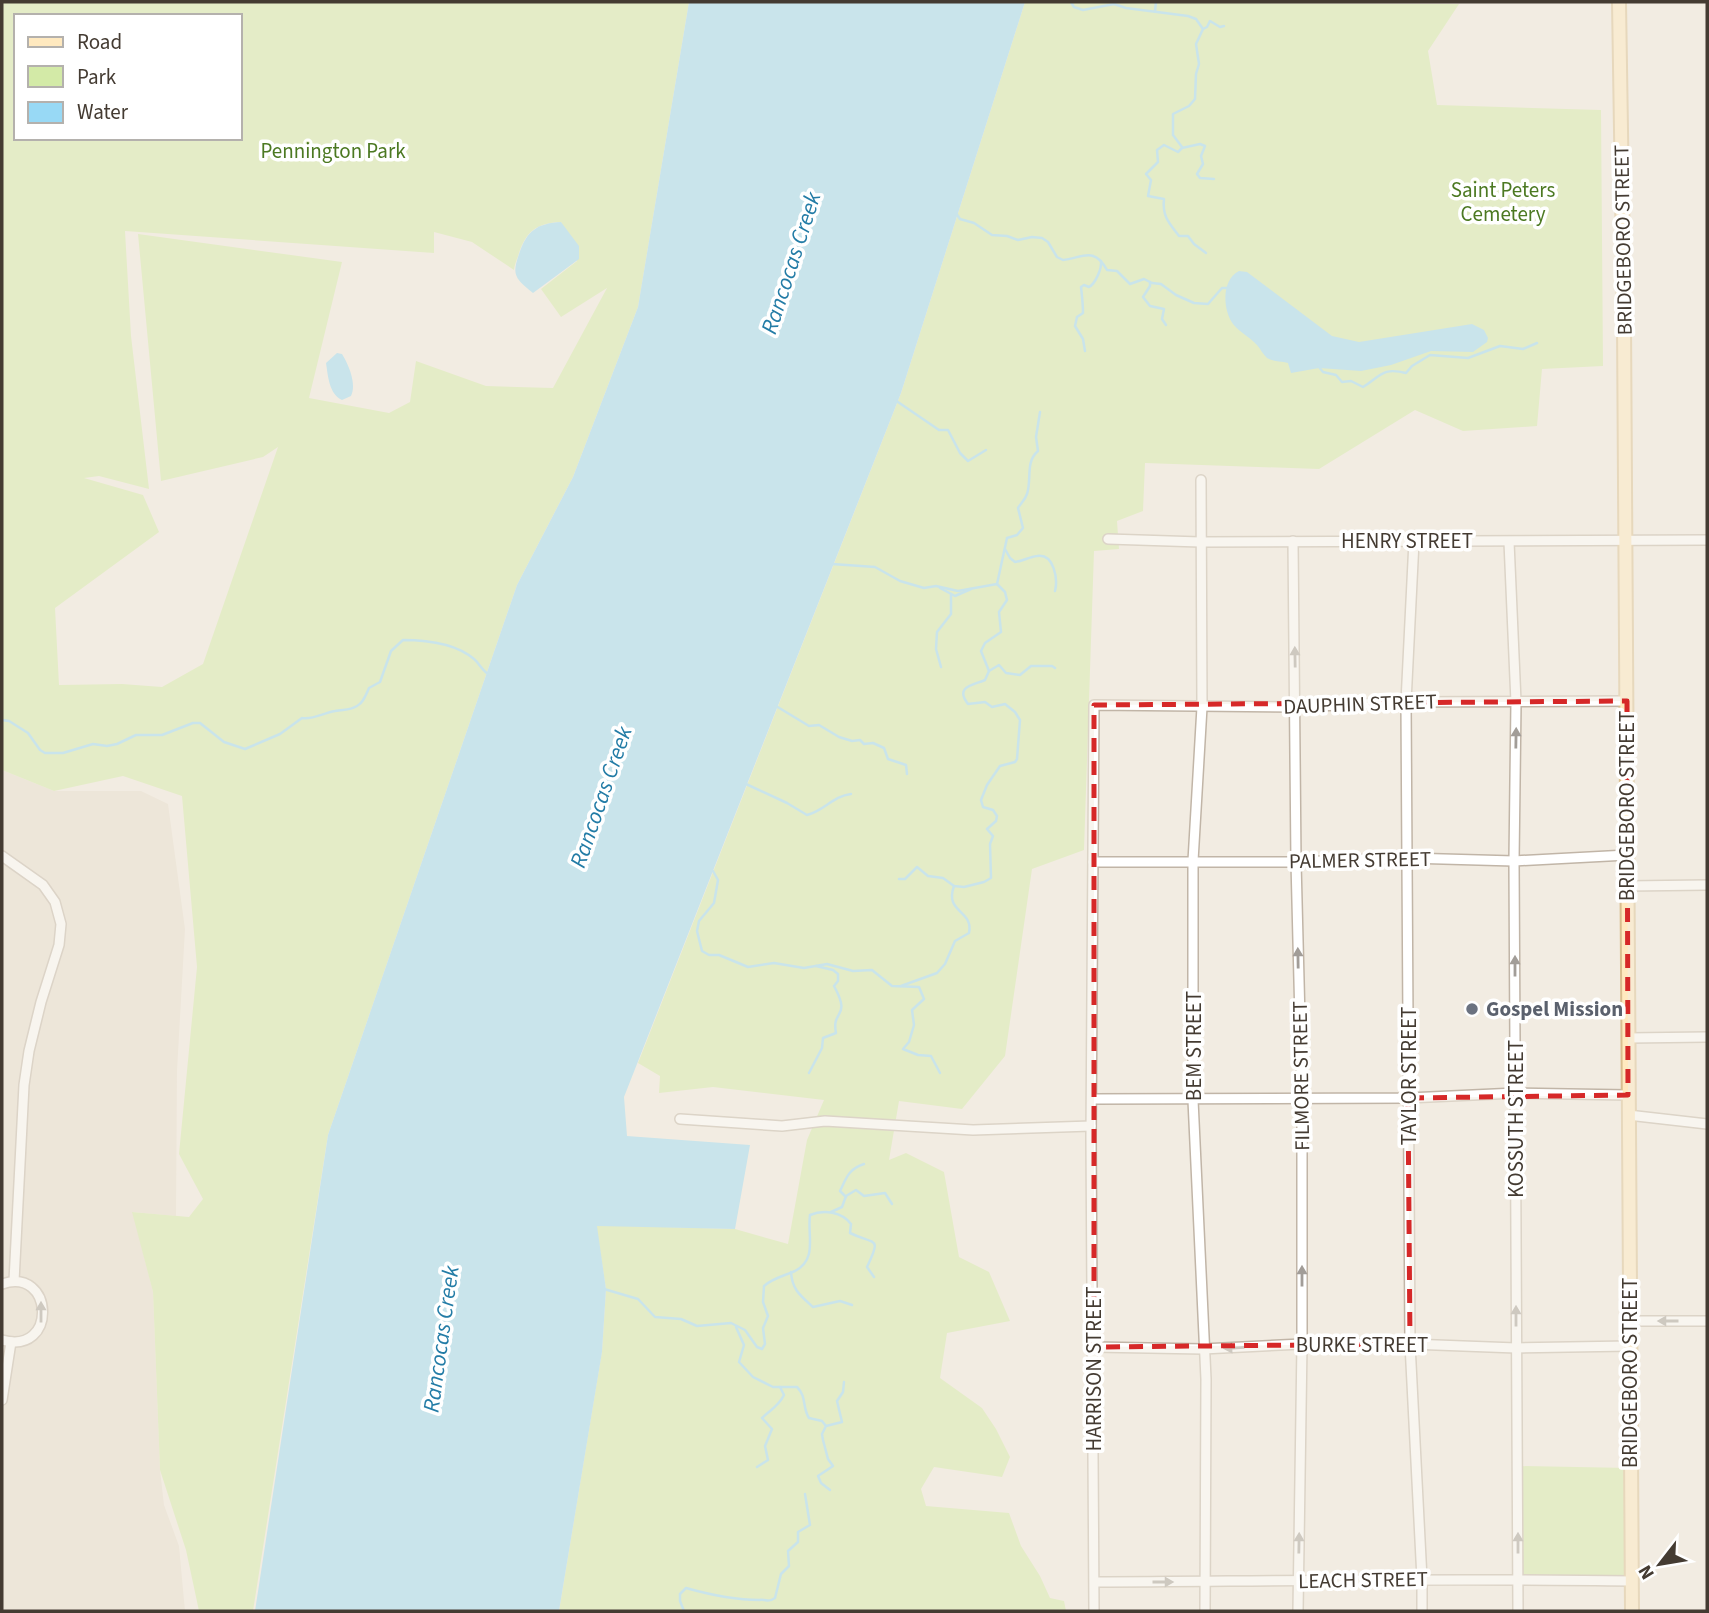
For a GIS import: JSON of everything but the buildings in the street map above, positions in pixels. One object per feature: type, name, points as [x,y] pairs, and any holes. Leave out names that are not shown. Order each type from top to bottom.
[{"type":"main road","name":"BRIDGEBORO STREET","points":[[1619,2],[1626,541],[1632,1611]]},
{"type":"street","name":"BEM STREET","points":[[1201,480],[1202,707],[1193,861],[1194,1100],[1206,1379],[1205,1611]]},
{"type":"street","name":"HENRY STREET","points":[[1108,539],[1200,542],[1707,540]]},
{"type":"street","name":"FILMORE STREET","points":[[1293,541],[1296,862],[1302,1099],[1298,1611]]},
{"type":"street","name":"TAYLOR STREET","points":[[1414,541],[1406,702],[1408,1098],[1410,1344],[1422,1611]]},
{"type":"street","name":"KOSSUTH STREET","points":[[1509,542],[1517,702],[1514,861],[1518,1611]]},
{"type":"street","name":"DAUPHIN STREET","points":[[1094,705],[1296,707],[1406,702],[1627,701]]},
{"type":"street","name":"HARRISON STREET","points":[[1094,705],[1091,1126],[1094,1611]]},
{"type":"street","name":"PALMER STREET","points":[[1093,862],[1296,862],[1408,858],[1514,861],[1627,855]]},
{"type":"street","points":[[2,856],[43,885],[55,902],[61,924],[59,945],[41,1002],[24,1085],[14,1281]]},
{"type":"street","points":[[1627,886],[1707,886]]},
{"type":"street","points":[[1629,1038],[1707,1037]]},
{"type":"street","points":[[1092,1099],[1408,1098],[1516,1093],[1628,1095]]},
{"type":"street","points":[[1628,1115],[1707,1124]]},
{"type":"street","points":[[680,1119],[782,1126],[825,1121],[973,1130],[1091,1126]]},
{"type":"street","points":[[2,1284],[14,1281],[27,1284],[41,1299],[44,1315],[40,1327],[31,1336],[23,1341],[6,1341],[2,1400]]},
{"type":"street","points":[[1629,1321],[1707,1321]]},
{"type":"street","name":"BURKE STREET","points":[[1094,1347],[1203,1349],[1410,1344],[1516,1348],[1629,1346]]},
{"type":"street","name":"LEACH STREET","points":[[1095,1582],[1422,1579],[1632,1581]]},
{"type":"highlighted area","points":[[1627,701],[1628,1095],[1408,1098],[1410,1344],[1094,1347],[1094,705]]},
{"type":"shaded area","points":[[2,770],[54,791],[141,791],[168,804],[185,929],[177,1071],[176,1216],[133,1212],[153,1292],[160,1470],[164,1505],[179,1546],[185,1611],[2,1611]]},
{"type":"green space","name":"Pennington Park","points":[[2,2],[689,2],[638,307],[573,477],[517,585],[328,1135],[253,1611],[199,1611],[186,1550],[160,1470],[153,1292],[132,1212],[189,1217],[203,1199],[179,1154],[197,967],[182,796],[123,776],[54,791],[2,770]],"holes":[[[561,222],[577,261],[541,289],[561,317],[607,288],[553,388],[486,386],[416,361],[410,402],[389,413],[309,398],[342,262],[138,234],[161,481],[263,457],[278,447],[203,664],[162,687],[122,684],[59,685],[55,608],[159,532],[143,495],[84,478],[99,476],[149,489],[131,336],[125,231],[434,253],[434,232],[472,242],[514,270],[529,234],[545,224]]]},
{"type":"green space","name":"Saint Peters Cemetery","points":[[1025,2],[1459,4],[1428,51],[1437,105],[1601,110],[1603,366],[1542,369],[1537,426],[1463,431],[1415,410],[1319,469],[1145,463],[1143,511],[1117,521],[1119,549],[1094,551],[1084,850],[1032,869],[1005,1056],[962,1109],[899,1101],[889,1160],[906,1153],[944,1172],[959,1257],[989,1272],[1010,1321],[947,1333],[940,1378],[982,1408],[996,1429],[1010,1457],[1002,1477],[934,1467],[921,1489],[926,1506],[1009,1513],[1021,1546],[1050,1598],[1064,1601],[1066,1611],[559,1611],[602,1351],[606,1289],[596,1225],[735,1229],[788,1244],[807,1140],[824,1100],[713,1087],[659,1093],[660,1076],[638,1063],[901,393]]},
{"type":"green space","points":[[1517,1466],[1630,1468],[1632,1581],[1518,1579]]},
{"type":"water","name":"Rancocas Creek","points":[[689,2],[1025,2],[901,393],[624,1097],[627,1136],[750,1145],[735,1229],[597,1226],[606,1289],[602,1352],[559,1611],[255,1611],[328,1135],[517,585],[573,477],[638,307]]},
{"type":"water","points":[[561,222],[579,246],[579,259],[533,293],[516,275],[520,251],[534,229]]},
{"type":"water","points":[[1239,271],[1247,272],[1332,336],[1359,342],[1472,324],[1484,330],[1487,342],[1473,352],[1431,351],[1391,365],[1361,371],[1319,368],[1291,373],[1288,363],[1267,358],[1229,318],[1227,287],[1233,275]]},
{"type":"water","points":[[337,353],[342,354],[345,359],[353,381],[351,396],[342,400],[334,394],[326,363]]},
{"type":"waterway","points":[[1071,2],[1074,7],[1083,10],[1114,4],[1188,16],[1196,19],[1203,29]]},
{"type":"waterway","points":[[1155,11],[1156,2]]},
{"type":"waterway","points":[[1182,147],[1173,135],[1173,114],[1189,106],[1195,99],[1199,64],[1196,44],[1210,21],[1220,27],[1224,26]]},
{"type":"waterway","points":[[1206,253],[1188,236],[1179,236],[1175,231],[1165,215],[1164,199],[1148,196],[1151,180],[1146,174],[1158,162],[1157,150],[1164,145],[1178,152],[1182,148],[1200,144],[1205,146],[1201,156],[1203,164],[1197,174],[1200,178],[1214,179]]},
{"type":"waterway","points":[[956,213],[960,219],[974,223],[992,235],[1018,240],[1042,238],[1048,242],[1057,257],[1063,260],[1092,256],[1107,270],[1117,271],[1130,284],[1144,279],[1161,284],[1194,303],[1208,304],[1222,288],[1227,288]]},
{"type":"waterway","points":[[1085,351],[1083,339],[1075,326],[1077,317],[1083,313],[1081,287],[1089,287],[1094,283],[1101,261]]},
{"type":"waterway","points":[[1150,282],[1143,297],[1150,306],[1164,309],[1162,319],[1166,325]]},
{"type":"waterway","points":[[1319,367],[1323,372],[1336,375],[1342,382],[1351,381],[1363,387],[1387,372],[1406,373],[1430,355],[1468,358],[1500,346],[1523,349],[1537,343]]},
{"type":"waterway","points":[[895,400],[939,430],[948,430],[960,453],[968,461],[986,450]]},
{"type":"waterway","points":[[997,584],[1007,538],[1017,535],[1023,528],[1018,508],[1027,494],[1031,460],[1038,451],[1036,437],[1040,412]]},
{"type":"waterway","points":[[1005,549],[1015,562],[1037,556],[1047,559],[1054,568],[1055,591]]},
{"type":"waterway","points":[[832,564],[875,567],[900,581],[924,588],[936,586],[958,591],[997,584]]},
{"type":"waterway","points":[[989,671],[981,651],[985,643],[1001,632],[999,612],[1007,600],[1005,592],[997,584]]},
{"type":"waterway","points":[[940,588],[955,596],[971,589]]},
{"type":"waterway","points":[[941,667],[936,649],[937,632],[951,614],[951,594]]},
{"type":"waterway","points":[[2,720],[9,721],[28,733],[45,753],[63,753],[93,744],[107,746],[136,735],[162,735],[193,723],[200,723],[224,742],[245,749],[280,734],[302,718],[359,705],[369,688],[380,682],[391,651],[403,640],[431,642],[458,649],[474,659],[490,675]]},
{"type":"waterway","points":[[899,879],[905,879],[917,867],[928,876],[943,878],[954,886],[964,887],[991,878],[990,844],[993,836],[987,829],[996,821],[997,816],[993,810],[983,807],[981,800],[1000,766],[1017,759],[1020,720],[1005,704],[992,707],[985,702],[968,704],[963,693],[967,687],[985,680],[989,671],[999,665],[1006,673],[1020,675],[1031,666],[1055,668]]},
{"type":"waterway","points":[[776,706],[809,726],[819,725],[839,737],[852,741],[860,740],[864,744],[873,743],[884,748],[888,759],[906,765],[907,774]]},
{"type":"waterway","points":[[746,784],[807,815],[851,794]]},
{"type":"waterway","points":[[713,871],[718,880],[714,903],[699,921],[697,931],[702,951],[748,967],[774,963],[804,968],[827,964],[853,971],[872,970],[892,986],[919,987],[924,999],[912,1010],[914,1025],[909,1042],[903,1049],[918,1055],[931,1056],[940,1073]]},
{"type":"waterway","points":[[901,986],[937,973],[945,964],[955,941],[969,933],[967,920],[953,902],[954,886]]},
{"type":"waterway","points":[[809,1073],[822,1048],[823,1038],[836,1033],[836,1020],[841,1009],[834,986],[838,981],[838,974],[816,966]]},
{"type":"waterway","points":[[846,1197],[840,1191],[846,1179],[854,1169],[864,1164]]},
{"type":"waterway","points":[[831,1212],[842,1207],[846,1196],[856,1190],[864,1196],[885,1193],[892,1204]]},
{"type":"waterway","points":[[604,1289],[638,1299],[655,1317],[681,1319],[697,1326],[731,1323],[745,1330],[757,1347],[762,1349],[765,1344],[763,1328],[768,1316],[763,1302],[764,1286],[795,1271],[807,1260],[810,1215],[821,1212],[843,1217],[851,1224],[850,1233],[874,1243],[867,1267],[874,1277]]},
{"type":"waterway","points":[[791,1272],[795,1288],[813,1307],[840,1301],[852,1305]]},
{"type":"waterway","points":[[736,1327],[744,1345],[739,1362],[753,1377],[773,1387],[797,1387],[809,1418],[822,1421],[826,1426]]},
{"type":"waterway","points":[[830,1490],[821,1483],[818,1476],[833,1466],[828,1459],[822,1434],[826,1426],[842,1422],[837,1401],[843,1392],[844,1382]]},
{"type":"waterway","points":[[757,1467],[768,1460],[765,1446],[772,1429],[762,1418],[782,1399],[784,1395],[780,1387]]},
{"type":"waterway","points":[[684,1611],[680,1594],[686,1588],[741,1599],[769,1601],[775,1598],[781,1574],[789,1566],[788,1551],[798,1542],[798,1532],[810,1525],[805,1494]]},
{"type":"place","name":"Gospel Mission","points":[[1472,1009]]}]
